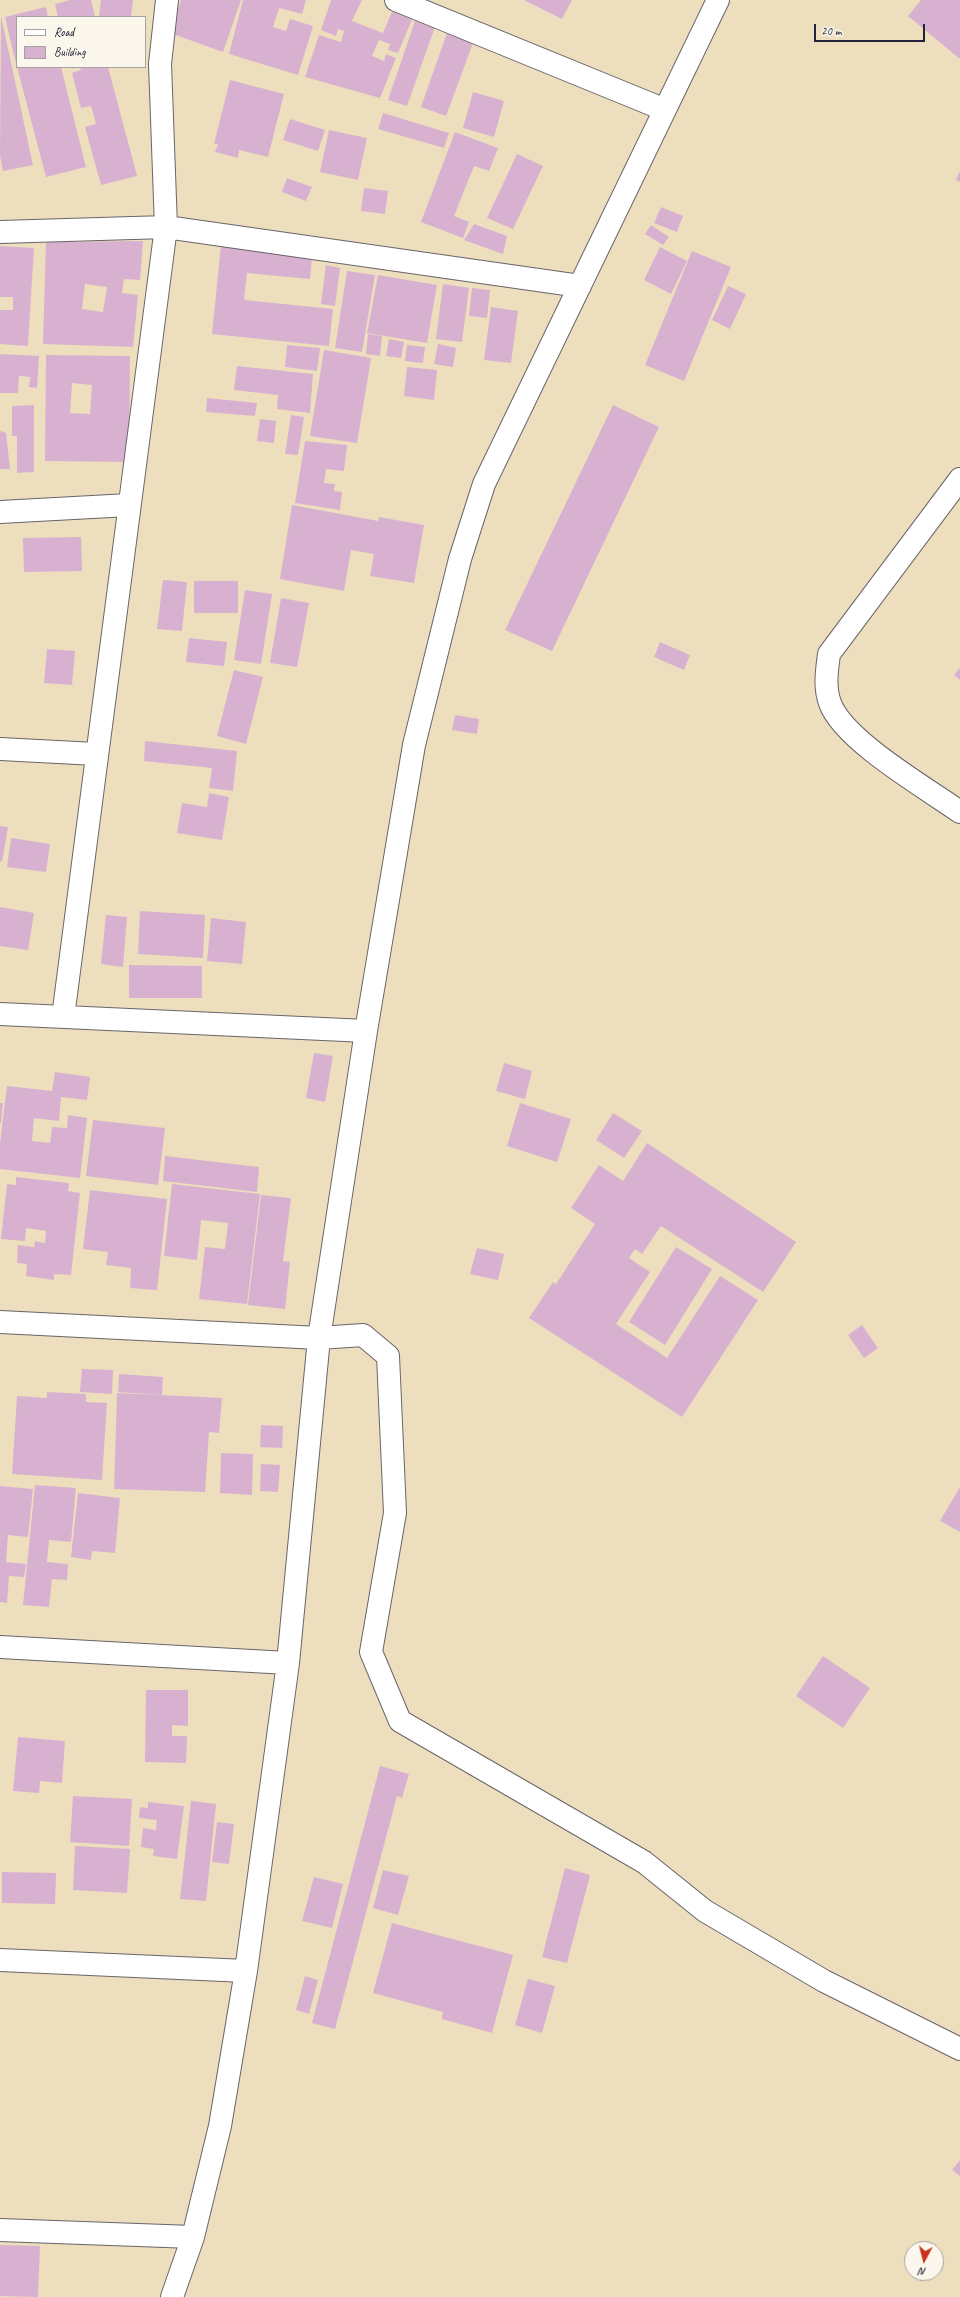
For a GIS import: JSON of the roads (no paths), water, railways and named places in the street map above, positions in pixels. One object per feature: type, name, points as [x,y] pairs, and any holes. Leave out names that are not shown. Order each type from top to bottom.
[{"type":"street","points":[[63,1017],[96,754],[166,227],[160,64],[167,0]]},
{"type":"street","points":[[396,0],[664,109]]},
{"type":"street","points":[[172,2297],[193,2237],[220,2126],[246,1971],[288,1663],[319,1338],[366,1031],[414,744],[460,560],[484,484],[718,0]]},
{"type":"street","points":[[0,232],[166,227],[580,286]]},
{"type":"street","points":[[960,479],[829,654],[826,679],[830,702],[838,720],[854,736],[960,812]]},
{"type":"street","points":[[0,512],[129,504]]},
{"type":"street","points":[[0,749],[96,754]]},
{"type":"street","points":[[0,1014],[366,1031]]},
{"type":"street","points":[[0,1322],[319,1338],[363,1335],[388,1356],[395,1513],[371,1652],[400,1721],[644,1862],[706,1911],[817,1977],[960,2049]]},
{"type":"street","points":[[0,1647],[288,1663]]},
{"type":"street","points":[[0,1960],[246,1971]]},
{"type":"street","points":[[0,2230],[193,2237]]}]
